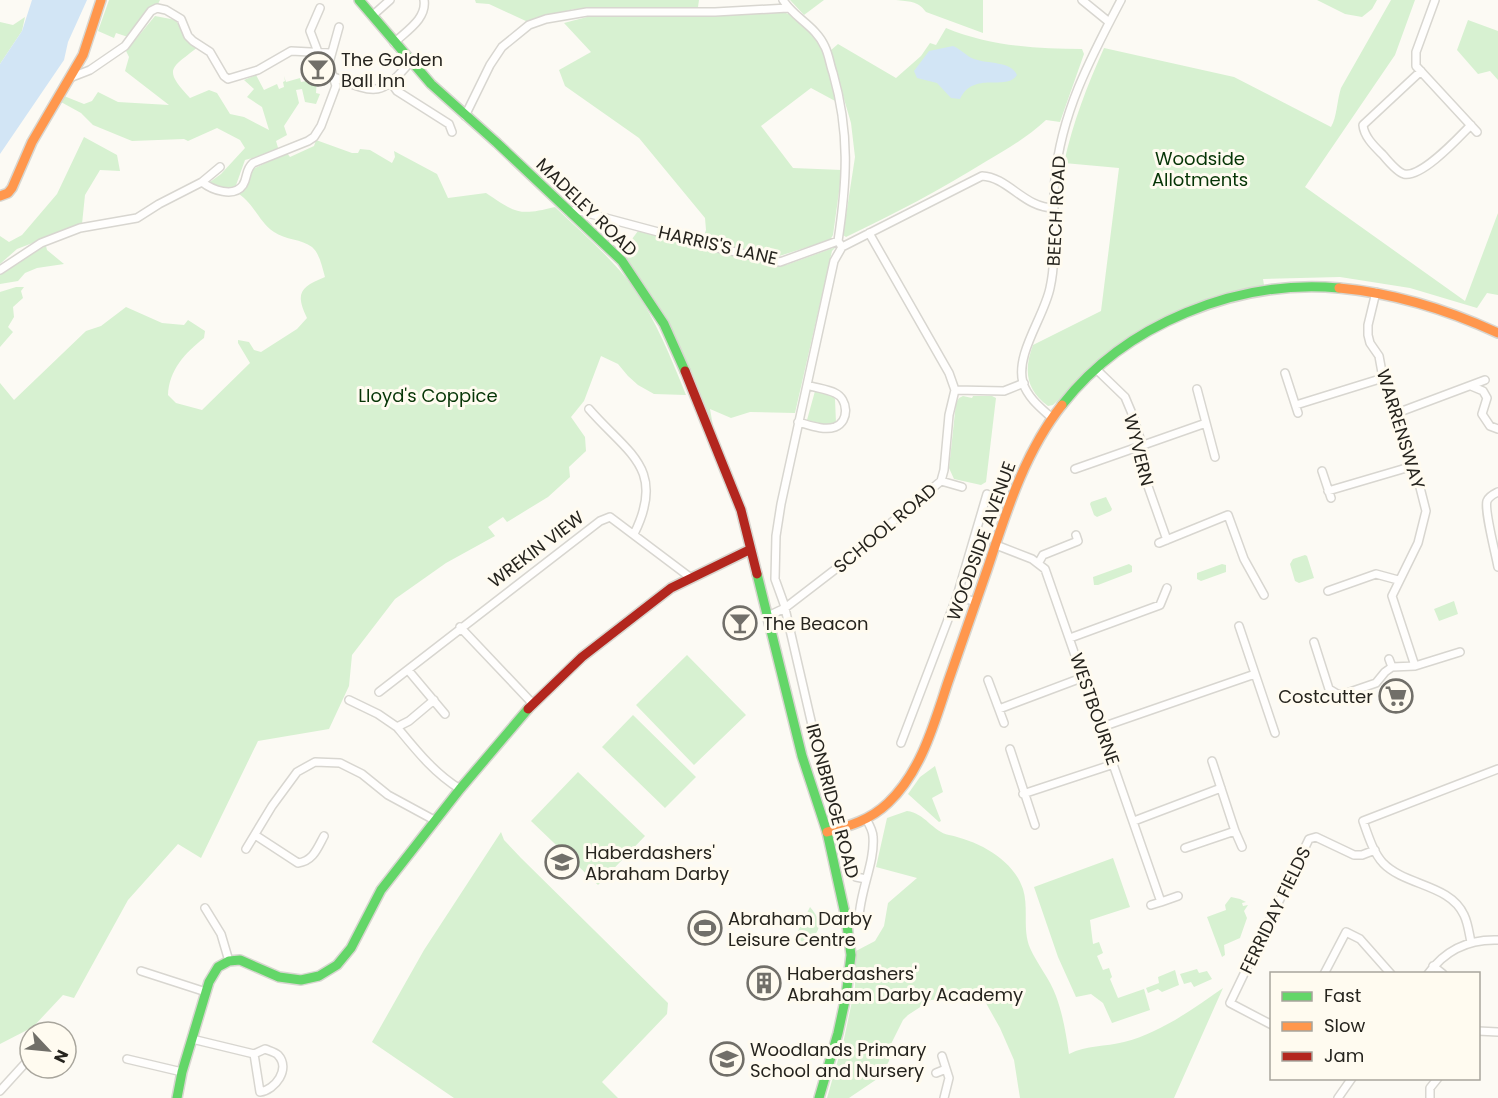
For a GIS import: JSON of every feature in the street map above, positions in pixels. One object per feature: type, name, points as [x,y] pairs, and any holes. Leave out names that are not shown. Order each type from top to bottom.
[{"type":"street","points":[[0,196],[8,194],[12,188],[32,142],[72,77],[83,55],[101,0]]},
{"type":"street","name":"MADELEY ROAD","points":[[358,0],[431,84],[622,261],[653,304],[664,324],[741,510],[749,550]]},
{"type":"street","points":[[372,16],[390,0]]},
{"type":"street","points":[[394,43],[421,17],[425,9],[424,0]]},
{"type":"street","points":[[783,0],[788,8],[806,22],[825,47],[838,92],[846,144],[840,244],[834,261],[798,422],[776,536],[775,579],[812,725]]},
{"type":"street","points":[[1082,0],[1109,22]]},
{"type":"street","name":"BEECH ROAD","points":[[1023,383],[1023,357],[1050,288],[1054,262],[1055,180],[1063,129],[1084,73],[1121,0]]},
{"type":"street","points":[[1435,0],[1416,52],[1416,66],[1478,132]]},
{"type":"street","points":[[72,77],[90,70],[125,46],[151,11],[157,8],[166,10],[181,19],[188,36],[210,52],[228,79],[258,70],[291,51],[330,53]]},
{"type":"street","points":[[318,52],[310,32],[321,8]]},
{"type":"street","points":[[465,116],[490,65],[502,47],[529,26],[546,20],[587,12],[715,12],[788,8]]},
{"type":"street","points":[[202,182],[225,192],[236,191],[242,186],[247,170],[253,163],[314,137],[321,126],[336,86],[329,63],[339,27]]},
{"type":"street","points":[[334,77],[366,89],[382,89],[392,84],[411,62]]},
{"type":"street","points":[[1421,71],[1363,125],[1363,131],[1386,158],[1402,174],[1420,170],[1471,125]]},
{"type":"street","points":[[392,84],[397,91],[449,123],[452,132]]},
{"type":"street","points":[[0,270],[41,243],[80,228],[137,218],[202,182],[220,167]]},
{"type":"street","name":"HARRIS'S LANE","points":[[569,212],[576,210],[780,262],[840,244],[869,232],[982,176],[991,176],[1025,200],[1054,208]]},
{"type":"street","points":[[869,232],[949,373],[955,390],[1004,391],[1023,383],[1033,400],[1052,418]]},
{"type":"street","name":"WOODSIDE AVENUE","points":[[827,832],[848,827],[873,815],[893,797],[910,775],[921,756],[937,716],[1017,484],[1031,454],[1052,418],[1096,369],[1114,354],[1193,309],[1246,293],[1302,285],[1338,286],[1376,292],[1447,312],[1498,333]]},
{"type":"street","name":"WARRENSWAY","points":[[1376,292],[1368,325],[1368,335],[1379,356],[1383,378],[1413,460],[1426,511],[1418,543],[1392,596],[1415,666]]},
{"type":"street","name":"WYVERN","points":[[1096,369],[1125,397],[1142,445],[1144,475],[1167,540]]},
{"type":"street","points":[[1285,373],[1297,409],[1383,378]]},
{"type":"street","points":[[1397,413],[1485,380]]},
{"type":"street","points":[[1468,385],[1475,386],[1486,394],[1482,414],[1490,426],[1498,429]]},
{"type":"street","points":[[798,422],[823,428],[836,427],[843,421],[846,413],[845,405],[837,393],[807,386]]},
{"type":"street","points":[[1197,389],[1215,458]]},
{"type":"street","name":"SCHOOL ROAD","points":[[768,616],[784,608],[837,568],[941,481],[949,415],[955,390]]},
{"type":"street","points":[[589,409],[616,435],[643,469],[646,489],[644,505],[642,517],[634,534]]},
{"type":"street","points":[[1075,469],[1206,423]]},
{"type":"street","points":[[1322,471],[1329,494],[1413,466]]},
{"type":"street","points":[[941,481],[962,487]]},
{"type":"street","points":[[1498,492],[1492,494],[1487,500],[1486,512],[1498,569]]},
{"type":"street","points":[[901,743],[957,596],[987,494]]},
{"type":"street","points":[[1159,543],[1228,515],[1244,559],[1264,595]]},
{"type":"street","name":"WREKIN VIEW","points":[[378,692],[600,521],[610,517],[691,578]]},
{"type":"street","points":[[996,545],[1039,562],[1044,555],[1078,541],[1076,535]]},
{"type":"street","points":[[177,1098],[182,1072],[214,971],[229,961],[244,961],[279,977],[295,980],[312,979],[341,962],[351,948],[381,891],[460,789],[534,704],[582,657],[671,588],[749,550]]},
{"type":"street","name":"IRONBRIDGE ROAD","points":[[749,550],[768,616],[802,756],[827,832],[846,918],[851,955],[846,996],[838,1033],[819,1098]]},
{"type":"street","name":"WESTBOURNE","points":[[1039,562],[1045,569],[1102,727],[1161,902]]},
{"type":"street","points":[[1328,591],[1376,574],[1398,580]]},
{"type":"street","points":[[1070,638],[1160,605],[1167,588]]},
{"type":"street","points":[[957,596],[976,602]]},
{"type":"street","points":[[1239,626],[1275,733]]},
{"type":"street","points":[[460,627],[534,704]]},
{"type":"street","points":[[1314,642],[1329,689],[1334,693],[1347,693],[1376,683],[1384,672],[1392,667],[1415,666],[1460,652]]},
{"type":"street","points":[[1389,659],[1392,667]]},
{"type":"street","points":[[408,670],[445,714]]},
{"type":"street","points":[[1102,727],[1255,674]]},
{"type":"street","points":[[999,709],[1084,677]]},
{"type":"street","points":[[988,680],[1004,723]]},
{"type":"street","points":[[349,700],[378,714],[397,727],[428,763],[447,781],[460,789]]},
{"type":"street","points":[[397,727],[409,721],[434,700]]},
{"type":"street","points":[[1010,749],[1035,825]]},
{"type":"street","points":[[1212,761],[1242,847]]},
{"type":"street","points":[[246,849],[297,772],[315,762],[340,763],[347,766],[362,774],[388,795],[436,821]]},
{"type":"street","points":[[1023,794],[1114,764]]},
{"type":"street","points":[[1471,942],[1464,915],[1451,899],[1393,871],[1384,864],[1375,850],[1363,821],[1498,769]]},
{"type":"street","points":[[1134,820],[1221,788]]},
{"type":"street","points":[[859,918],[873,836],[866,819]]},
{"type":"street","points":[[1185,848],[1235,831]]},
{"type":"street","points":[[255,835],[298,863],[308,861],[314,855],[324,836]]},
{"type":"street","name":"FERRIDAY FIELDS","points":[[1270,1024],[1230,1003],[1310,838],[1316,837],[1354,855],[1362,855],[1375,850]]},
{"type":"street","points":[[856,877],[866,879]]},
{"type":"street","points":[[1151,905],[1178,896]]},
{"type":"street","points":[[205,908],[221,934],[229,961]]},
{"type":"street","points":[[1325,972],[1346,932],[1360,939],[1389,972]]},
{"type":"street","points":[[1429,972],[1451,951],[1471,942],[1498,940]]},
{"type":"street","points":[[1433,966],[1440,972]]},
{"type":"street","points":[[141,971],[206,992]]},
{"type":"street","points":[[1480,1031],[1498,1032]]},
{"type":"street","points":[[192,1039],[254,1054],[265,1049],[276,1053],[282,1060],[281,1075],[275,1086],[268,1091],[260,1092],[254,1054]]},
{"type":"street","points":[[942,1056],[949,1078],[944,1098]]},
{"type":"street","points":[[128,1059],[182,1072]]},
{"type":"street","points":[[936,1073],[946,1069]]},
{"type":"street","points":[[0,1091],[18,1071]]},
{"type":"street","points":[[1338,1098],[1351,1080]]},
{"type":"street","points":[[1430,1098],[1430,1088],[1436,1080]]},
{"type":"green space","points":[[109,0],[160,0],[158,4],[149,8],[128,37],[116,33],[114,38],[98,31]]},
{"type":"green space","points":[[475,0],[699,0],[698,7],[753,8],[753,13],[778,11],[795,16],[806,24],[821,48],[837,102],[811,88],[761,126],[793,168],[842,170],[833,235],[830,240],[773,258],[703,239],[706,230],[705,218],[639,138],[565,86],[559,70],[591,52],[564,23],[587,17],[635,16],[632,7],[574,9],[528,22],[489,4],[476,3]]},
{"type":"green space","points":[[790,0],[824,0],[804,15]]},
{"type":"green space","points":[[896,0],[983,0],[983,33],[926,12],[916,3]]},
{"type":"green space","points":[[1317,0],[1377,0],[1372,9],[1362,17],[1345,14]]},
{"type":"green space","name":"Woodside Allotments","points":[[1391,0],[1415,0],[1395,55],[1305,187],[1465,301],[1498,213],[1498,295],[1487,293],[1477,308],[1410,288],[1340,277],[1263,279],[1264,285],[1197,303],[1113,349],[1053,405],[1048,406],[1035,393],[1028,378],[1028,362],[1033,345],[1101,311],[1119,168],[1064,163],[1081,104],[1104,48],[1234,77],[1331,127],[1341,88]]},
{"type":"green space","points":[[155,16],[176,20],[185,38],[198,47],[181,60],[173,70],[176,81],[190,98],[209,90],[217,93],[230,114],[244,117],[269,130],[262,107],[247,97],[254,89],[244,80],[256,75],[264,90],[277,84],[279,89],[284,87],[284,76],[286,82],[300,78],[301,82],[317,79],[316,93],[320,94],[316,104],[305,102],[302,89],[296,90],[299,103],[284,126],[287,135],[276,141],[279,151],[245,160],[235,188],[218,187],[210,182],[221,174],[245,148],[240,140],[217,128],[188,141],[184,139],[132,141],[93,125],[81,113],[61,102],[64,96],[84,104],[92,101],[98,92],[118,102],[169,105],[125,71],[129,57],[126,51]]},
{"type":"green space","points":[[25,17],[22,31],[0,64],[0,22],[13,25]]},
{"type":"green space","points":[[1468,20],[1498,31],[1498,80],[1490,71],[1478,74],[1457,50]]},
{"type":"green space","points":[[946,28],[996,43],[1082,49],[1084,54],[1060,122],[1046,120],[1017,142],[951,182],[846,237],[843,235],[855,157],[851,123],[830,51],[838,44],[896,78],[921,56],[930,43],[936,45]]},
{"type":"green space","points":[[84,137],[117,155],[120,171],[100,170],[85,195],[82,224],[17,249],[0,264],[0,236],[9,242],[22,235],[57,194]]},
{"type":"green space","name":"Lloyd's Coppice","points":[[316,140],[352,153],[358,153],[360,149],[370,150],[392,163],[395,157],[394,151],[437,174],[448,198],[486,193],[518,211],[555,207],[606,255],[633,287],[656,326],[686,395],[654,394],[638,385],[618,364],[601,356],[584,401],[571,417],[585,437],[586,451],[569,467],[570,477],[548,497],[507,522],[503,517],[488,527],[495,536],[446,563],[395,599],[352,655],[349,686],[329,729],[258,741],[201,858],[178,844],[128,900],[74,998],[63,995],[40,1020],[18,1020],[18,1035],[0,1044],[0,383],[14,400],[86,331],[101,326],[126,307],[162,323],[184,325],[188,320],[205,331],[204,338],[179,363],[171,378],[168,395],[176,403],[202,410],[250,363],[238,340],[249,342],[254,350],[261,352],[297,329],[307,318],[301,302],[302,292],[310,284],[325,277],[319,257],[312,247],[274,232],[239,194],[247,186],[251,170],[287,153],[290,157],[314,146]]},
{"type":"green space","points":[[638,231],[774,265],[786,265],[836,247],[832,251],[795,413],[750,412],[731,418],[710,409],[713,426],[708,420],[669,323],[652,296],[620,255]]},
{"type":"green space","points":[[46,246],[47,250],[64,264],[37,268],[25,273],[18,281],[0,284],[0,274],[22,258]]},
{"type":"green space","points":[[24,287],[21,291],[23,298],[13,307],[14,317],[8,327],[13,332],[0,347],[0,292]]},
{"type":"green space","points":[[815,391],[832,395],[835,399],[836,423],[825,425],[807,420]]},
{"type":"green space","points":[[963,396],[996,398],[986,482],[981,485],[954,479],[949,468],[956,403]]},
{"type":"green space","points":[[1106,497],[1112,509],[1097,517],[1090,504]]},
{"type":"green space","points":[[1305,555],[1314,578],[1299,583],[1295,581],[1290,564],[1293,559]]},
{"type":"green space","points":[[1129,564],[1132,566],[1132,572],[1094,585],[1093,577]]},
{"type":"green space","points":[[1222,564],[1226,565],[1226,572],[1201,581],[1197,579],[1197,573]]},
{"type":"green space","points":[[1454,601],[1458,614],[1439,621],[1434,609]]},
{"type":"green space","points":[[687,655],[746,715],[694,765],[636,705]]},
{"type":"green space","points":[[633,715],[696,777],[665,808],[602,747]]},
{"type":"green space","points":[[935,766],[943,792],[932,798],[941,821],[939,822],[908,794],[920,777]]},
{"type":"green space","points":[[578,772],[645,836],[598,885],[531,821]]},
{"type":"green space","points":[[907,811],[919,815],[943,833],[971,842],[993,853],[1003,860],[1018,878],[1025,896],[1026,926],[1030,948],[1056,996],[1069,1054],[1083,1049],[1124,1042],[1150,1033],[1176,1020],[1223,988],[1174,1098],[1020,1098],[1014,1060],[982,996],[931,1000],[908,1015],[891,1044],[889,1061],[880,1077],[849,1098],[827,1098],[844,1039],[855,987],[856,951],[875,941],[884,926],[888,903],[917,878],[876,867],[887,818]]},
{"type":"green space","points":[[501,832],[504,840],[521,858],[668,1003],[667,1014],[602,1082],[618,1098],[454,1098],[372,1042],[424,950]]},
{"type":"green space","points":[[1113,858],[1130,907],[1090,920],[1093,944],[1099,942],[1103,953],[1097,956],[1103,970],[1109,968],[1112,977],[1110,979],[1118,998],[1144,989],[1150,1010],[1112,1023],[1103,1003],[1091,994],[1076,997],[1058,957],[1034,887]]},
{"type":"green space","points":[[1231,897],[1246,902],[1242,903],[1243,906],[1248,905],[1244,911],[1247,918],[1240,938],[1224,945],[1225,955],[1222,957],[1207,917],[1226,910],[1225,905]]},
{"type":"green space","points":[[810,907],[817,917],[819,926],[806,943],[794,939]]},
{"type":"green space","points":[[1197,969],[1199,973],[1207,971],[1212,979],[1194,987],[1191,982],[1184,984],[1180,974]]},
{"type":"green space","points":[[1175,970],[1179,985],[1162,992],[1158,989],[1148,993],[1146,988],[1159,983],[1158,977]]},
{"type":"water","points":[[32,0],[87,0],[68,42],[64,60],[0,154],[0,64],[22,31]]},
{"type":"water","points":[[953,46],[974,59],[1010,67],[1017,75],[1005,82],[973,85],[960,99],[951,98],[937,83],[917,78],[914,71],[929,51]]},
{"type":"traffic: fast","points":[[359,0],[431,84],[622,261],[664,324],[685,371]]},
{"type":"traffic: fast","points":[[1062,405],[1088,376],[1118,351],[1150,330],[1186,313],[1223,300],[1262,291],[1300,287],[1339,288]]},
{"type":"traffic: fast","points":[[757,574],[802,756],[827,832],[846,918],[851,955],[846,996],[838,1033],[819,1098]]},
{"type":"traffic: fast","points":[[177,1098],[182,1072],[209,982],[218,967],[229,961],[240,960],[279,977],[301,980],[319,976],[337,965],[351,948],[381,890],[460,789],[528,709]]},
{"type":"traffic: slow","points":[[0,196],[8,193],[12,188],[32,142],[83,55],[101,0]]},
{"type":"traffic: slow","points":[[1339,288],[1400,298],[1460,317],[1498,333]]},
{"type":"traffic: slow","points":[[827,832],[859,822],[881,809],[899,791],[918,762],[932,731],[1017,484],[1037,443],[1062,405]]},
{"type":"traffic: jam","points":[[685,371],[741,510],[757,574]]},
{"type":"traffic: jam","points":[[528,709],[582,657],[671,588],[749,550]]},
{"type":"place","name":"The Golden Ball Inn","points":[[318,69]]},
{"type":"place","name":"The Beacon","points":[[740,623]]},
{"type":"place","name":"Costcutter","points":[[1396,696]]},
{"type":"place","name":"Haberdashers' Abraham Darby","points":[[562,862]]},
{"type":"place","name":"Abraham Darby Leisure Centre","points":[[705,928]]},
{"type":"place","name":"Haberdashers' Abraham Darby Academy","points":[[764,983]]},
{"type":"place","name":"Woodlands Primary School and Nursery","points":[[727,1059]]}]
